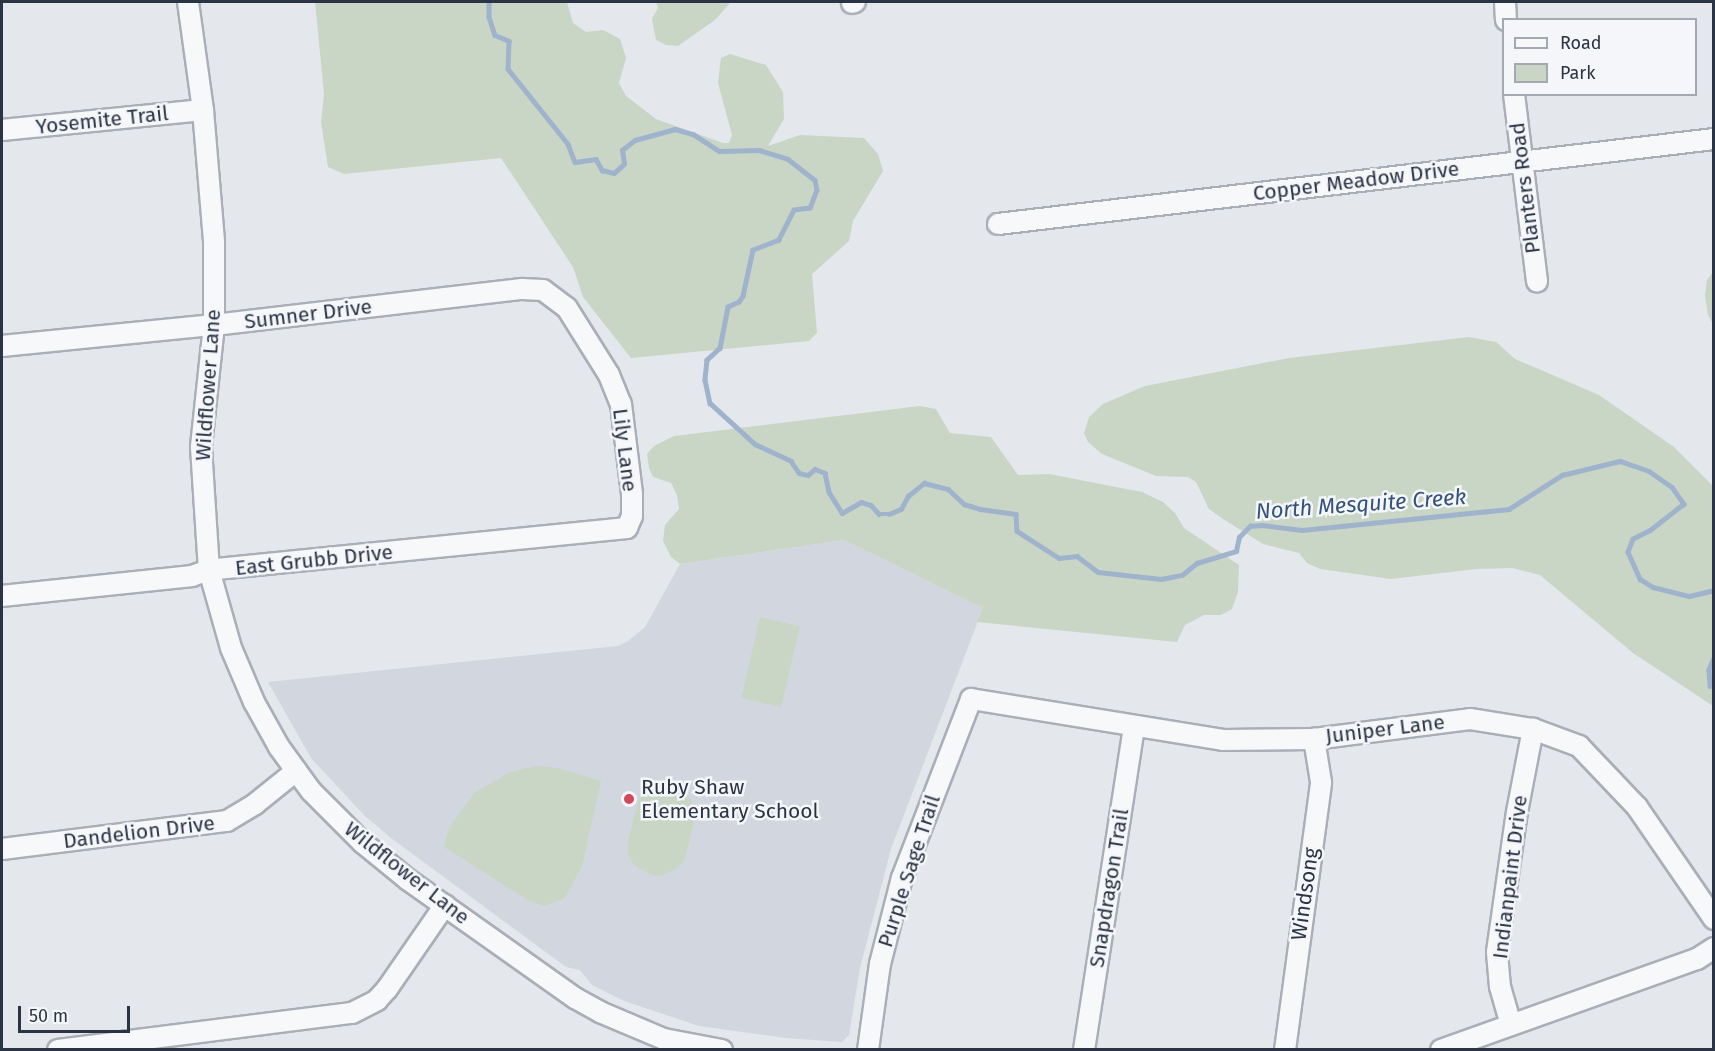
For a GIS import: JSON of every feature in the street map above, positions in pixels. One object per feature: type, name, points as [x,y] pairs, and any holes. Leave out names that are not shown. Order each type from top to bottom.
[{"type":"street","name":"Wildflower Lane","points":[[188,2],[203,110],[214,242],[214,325],[201,447],[209,570],[239,670],[266,726],[296,771],[329,810],[363,843],[575,998],[662,1044],[722,1050]]},
{"type":"street","points":[[1505,2],[1506,18]]},
{"type":"street","name":"Planters Road","points":[[1514,96],[1537,282]]},
{"type":"street","name":"Yosemite Trail","points":[[2,130],[203,110]]},
{"type":"street","name":"Copper Meadow Drive","points":[[998,224],[1713,138]]},
{"type":"street","name":"Sumner Drive","points":[[2,346],[214,325],[522,289],[543,290]]},
{"type":"street","name":"Lily Lane","points":[[543,290],[567,308],[609,375],[621,404],[632,494],[632,516],[627,528]]},
{"type":"street","name":"East Grubb Drive","points":[[2,596],[192,576],[209,570],[627,528]]},
{"type":"street","name":"Juniper Lane","points":[[971,699],[1223,740],[1314,739],[1470,719],[1533,729],[1579,747],[1637,807],[1713,919]]},
{"type":"street","name":"Purple Sage Trail","points":[[868,1050],[880,964],[902,878],[971,699]]},
{"type":"street","name":"Snapdragon Trail","points":[[1084,1050],[1134,726]]},
{"type":"street","name":"Indianpaint Drive","points":[[1511,1025],[1500,987],[1497,952],[1517,813],[1533,729]]},
{"type":"street","name":"Windsong","points":[[1285,1050],[1321,782],[1314,739]]},
{"type":"street","name":"Dandelion Drive","points":[[2,849],[227,822],[255,804],[296,771]]},
{"type":"street","points":[[58,1050],[352,1013],[377,1000],[387,989],[445,905]]},
{"type":"street","points":[[1441,1050],[1697,959],[1713,948]]},
{"type":"shaded area","name":"Ruby Shaw Elementary School","points":[[844,540],[983,608],[891,849],[860,968],[849,1035],[842,1042],[786,1038],[699,1026],[624,1001],[592,985],[580,970],[566,967],[391,838],[364,815],[311,758],[268,682],[618,646],[645,627],[680,564]]},
{"type":"green space","points":[[315,2],[567,2],[573,23],[586,32],[603,30],[620,39],[626,58],[619,83],[626,96],[656,119],[723,143],[729,143],[732,135],[718,83],[721,58],[730,54],[766,65],[783,92],[784,119],[768,146],[800,135],[864,138],[878,154],[883,171],[853,221],[849,241],[812,274],[817,333],[809,341],[631,358],[583,297],[573,267],[501,158],[344,174],[328,167],[321,122],[324,94]]},
{"type":"green space","points":[[656,2],[731,2],[715,20],[678,46],[666,45],[656,40],[652,19],[658,8]]},
{"type":"green space","points":[[1713,272],[1713,324],[1708,315],[1705,295],[1707,280]]},
{"type":"green space","points":[[1469,337],[1496,342],[1515,359],[1599,395],[1674,447],[1713,486],[1713,706],[1633,653],[1540,575],[1512,568],[1476,569],[1391,579],[1320,569],[1307,563],[1299,553],[1263,544],[1223,519],[1209,509],[1196,482],[1188,477],[1156,476],[1102,454],[1088,442],[1084,433],[1089,417],[1103,404],[1145,386],[1289,358]]},
{"type":"green space","points":[[920,406],[936,409],[950,433],[991,437],[1018,475],[1049,474],[1142,492],[1163,502],[1175,513],[1184,528],[1239,565],[1238,592],[1232,609],[1221,615],[1204,615],[1185,625],[1177,642],[977,622],[983,608],[844,540],[680,564],[671,557],[663,541],[665,525],[679,509],[677,495],[671,483],[653,477],[647,454],[654,446],[674,436]]},
{"type":"green space","points":[[760,617],[800,626],[781,707],[741,698]]},
{"type":"green space","points":[[536,766],[558,768],[601,781],[582,866],[565,898],[544,906],[531,902],[444,847],[449,828],[474,793],[510,772]]},
{"type":"green space","points":[[664,785],[679,786],[691,800],[695,817],[685,859],[678,868],[661,876],[652,875],[634,865],[628,854],[628,841],[637,805],[642,795]]},
{"type":"waterway","name":"North Mesquite Creek","points":[[489,2],[489,17],[495,35],[509,41],[508,69],[568,144],[575,162],[596,159],[602,170],[614,173],[624,164],[622,150],[635,140],[675,129],[693,134],[719,151],[759,150],[788,159],[815,180],[817,190],[810,208],[794,210],[779,240],[753,250],[743,296],[739,302],[728,307],[720,348],[707,360],[705,380],[710,403],[755,444],[791,461],[799,473],[808,475],[815,469],[825,473],[829,492],[842,513],[861,502],[871,505],[879,514],[889,514],[901,509],[908,496],[924,483],[948,489],[964,504],[980,509],[1016,514],[1017,531],[1059,558],[1077,556],[1098,572],[1161,579],[1182,575],[1197,563],[1236,551],[1239,537],[1250,526],[1262,525],[1302,530],[1509,509],[1562,475],[1620,461],[1649,471],[1672,487],[1684,504],[1651,530],[1633,539],[1628,552],[1640,579],[1653,587],[1689,596],[1714,590]]},
{"type":"waterway","name":"North Mesquite Creek","points":[[1714,658],[1709,670],[1710,686],[1714,686]]},
{"type":"place","name":"Ruby Shaw Elementary School","points":[[629,799]]}]
